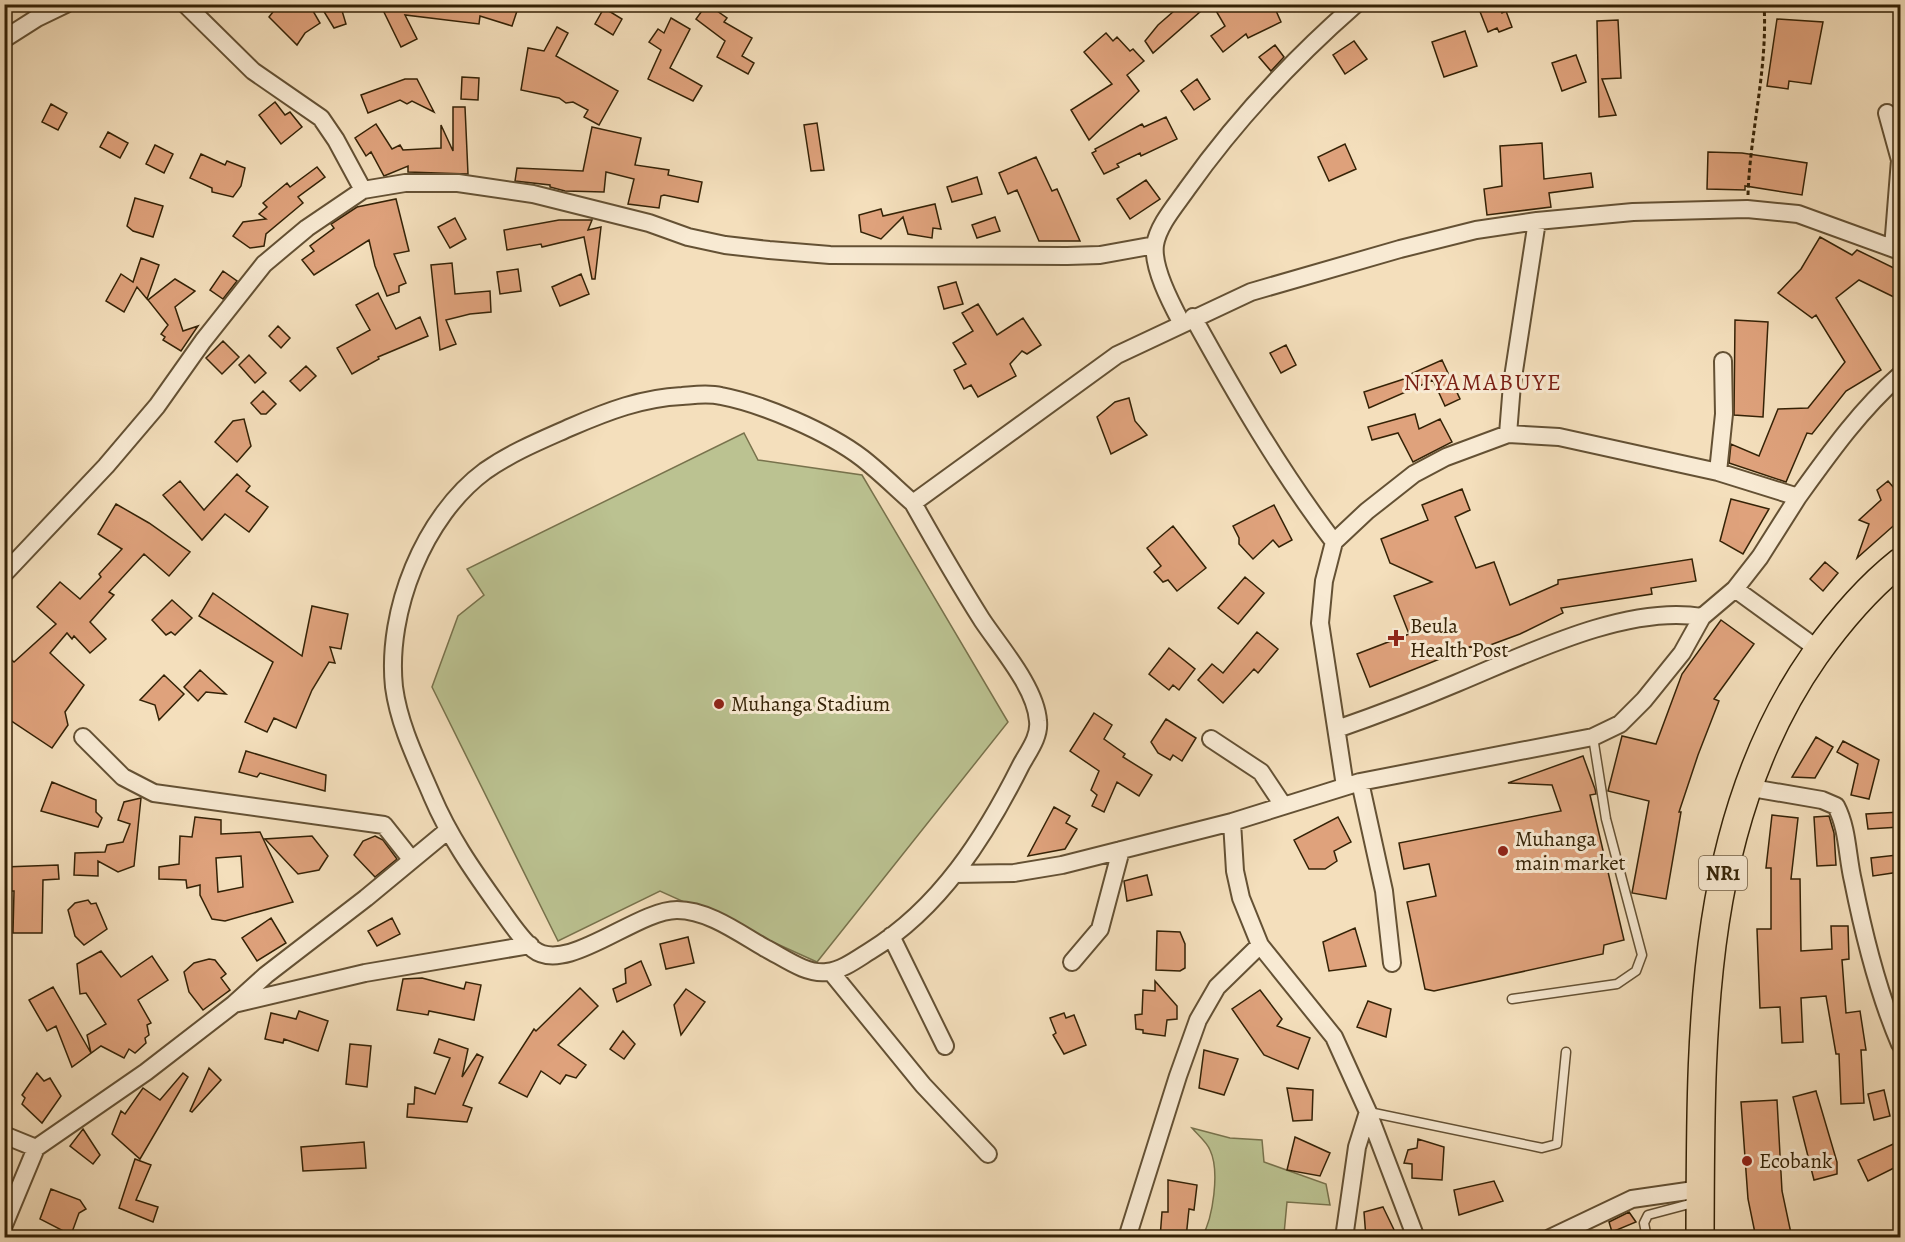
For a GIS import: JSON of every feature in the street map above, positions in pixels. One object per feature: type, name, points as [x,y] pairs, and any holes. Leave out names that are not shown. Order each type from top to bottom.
[{"type":"highway","name":"NR1","points":[[1700,1238],[1705,1037],[1715,917],[1727,854],[1746,788],[1777,716],[1836,625],[1861,597],[1900,562]]},
{"type":"street","points":[[4,39],[29,22],[66,4]]},
{"type":"street","points":[[185,4],[253,71],[321,118],[336,140],[363,190]]},
{"type":"street","points":[[1334,542],[1277,461],[1161,279],[1155,245],[1177,204],[1243,114],[1285,70],[1356,4]]},
{"type":"street","points":[[913,503],[1096,368],[1187,320],[1251,292],[1389,252],[1476,230],[1537,221],[1634,212],[1747,209],[1798,214],[1897,250],[1900,160],[1887,113]]},
{"type":"street","points":[[4,574],[106,466],[157,406],[203,341],[264,264],[300,234],[363,190],[405,183],[458,183],[533,194],[725,245],[830,255],[1078,255],[1155,245]]},
{"type":"street","points":[[1508,434],[1512,384],[1537,221]]},
{"type":"street","points":[[1719,472],[1724,414],[1723,361]]},
{"type":"street","points":[[956,874],[1014,873],[1062,865],[1232,822],[1353,784],[1593,737],[1620,724],[1644,700],[1682,652],[1702,617],[1735,589],[1760,558],[1836,444],[1880,393],[1900,375]]},
{"type":"street","points":[[715,394],[757,405],[821,434],[860,457],[913,503],[948,564],[1013,665],[1034,701],[1039,718],[1038,733],[1011,786],[956,874],[921,913],[843,968],[831,972],[819,973],[795,964],[701,914],[680,910],[670,910],[638,922],[567,955],[554,958],[543,955],[530,945],[505,914],[447,831],[405,732],[394,686],[394,648],[408,587],[436,523],[482,473],[520,450],[615,408],[653,398],[715,394]]},
{"type":"street","points":[[1392,963],[1384,891],[1337,729],[1320,622],[1324,581],[1334,542],[1390,491],[1414,474],[1446,457],[1508,434],[1558,437],[1719,472],[1798,498]]},
{"type":"street","points":[[1735,589],[1819,651]]},
{"type":"street","points":[[1337,729],[1536,650],[1608,626],[1659,614],[1702,617]]},
{"type":"street","points":[[83,737],[123,777],[154,794],[384,825],[411,859]]},
{"type":"street","points":[[1211,739],[1261,772],[1284,805]]},
{"type":"street","points":[[1746,788],[1822,800],[1836,806],[1843,819],[1850,867],[1863,927],[1897,1026],[1900,1044]]},
{"type":"street","points":[[1232,822],[1235,871],[1241,898],[1260,945],[1334,1038],[1368,1112],[1416,1238]]},
{"type":"street","points":[[4,1225],[36,1148],[147,1072],[447,831]]},
{"type":"street","points":[[1072,962],[1101,929],[1121,850]]},
{"type":"street","points":[[891,936],[945,1046]]},
{"type":"street","points":[[234,1004],[365,973],[530,945]]},
{"type":"street","points":[[1127,1238],[1198,1020],[1217,987],[1260,945]]},
{"type":"street","points":[[831,972],[923,1085],[988,1154]]},
{"type":"street","points":[[1344,1238],[1358,1147],[1368,1112]]},
{"type":"street","points":[[4,1135],[36,1148]]},
{"type":"street","points":[[1550,1238],[1632,1199],[1700,1195]]},
{"type":"lane","points":[[1512,999],[1617,984],[1636,971],[1642,955],[1606,819],[1593,737]]},
{"type":"lane","points":[[1368,1112],[1542,1148],[1557,1144],[1566,1053]]},
{"type":"lane","points":[[1647,1238],[1644,1223],[1648,1215],[1700,1195]]},
{"type":"path","points":[[1747,209],[1753,133],[1762,82],[1764,4]]},
{"type":"green space","name":"Muhanga Stadium","points":[[744,433],[758,460],[862,475],[1008,722],[817,962],[660,891],[558,941],[432,687],[458,616],[484,595],[467,569]]},
{"type":"green space","points":[[1192,1128],[1230,1138],[1262,1140],[1264,1162],[1326,1184],[1330,1205],[1287,1202],[1284,1234],[1286,1237],[1202,1237],[1212,1207],[1215,1170],[1209,1147]]},
{"type":"building","points":[[279,4],[309,4],[320,23],[305,33],[297,45],[269,17]]},
{"type":"building","points":[[332,4],[340,4],[346,24],[334,28],[323,10]]},
{"type":"building","points":[[380,4],[495,4],[517,11],[512,26],[480,16],[479,24],[405,15],[417,39],[401,47]]},
{"type":"building","points":[[707,4],[727,18],[724,22],[752,38],[742,56],[754,63],[748,74],[717,57],[725,41],[696,19]]},
{"type":"building","points":[[1182,4],[1209,4],[1153,53],[1145,41],[1158,25]]},
{"type":"building","points":[[1212,4],[1273,4],[1281,22],[1248,38],[1246,34],[1223,52],[1211,36],[1225,26]]},
{"type":"building","points":[[1477,4],[1499,4],[1502,13],[1506,11],[1512,27],[1499,32],[1497,28],[1488,32]]},
{"type":"building","points":[[604,8],[622,19],[613,35],[595,24]]},
{"type":"building","points":[[671,18],[690,29],[670,68],[702,86],[693,101],[648,79],[661,50],[649,42],[658,29],[664,33]]},
{"type":"building","points":[[1777,19],[1823,22],[1811,84],[1789,81],[1788,89],[1767,86]]},
{"type":"building","points":[[1618,20],[1621,78],[1602,79],[1616,115],[1599,117],[1597,21]]},
{"type":"building","points":[[557,27],[568,33],[556,56],[618,91],[599,125],[584,117],[588,110],[573,102],[566,103],[559,98],[521,90],[528,48],[544,51]]},
{"type":"building","points":[[1465,31],[1477,66],[1444,77],[1432,42]]},
{"type":"building","points":[[1106,33],[1113,41],[1117,37],[1130,51],[1133,49],[1144,61],[1127,75],[1139,91],[1089,140],[1071,110],[1112,84],[1084,52]]},
{"type":"building","points":[[1354,41],[1367,59],[1345,74],[1333,55]]},
{"type":"building","points":[[1275,45],[1284,57],[1271,71],[1259,57]]},
{"type":"building","points":[[1576,55],[1586,82],[1562,91],[1552,63]]},
{"type":"building","points":[[462,77],[479,78],[478,100],[461,99]]},
{"type":"building","points":[[405,79],[417,79],[434,112],[412,101],[407,104],[400,100],[368,113],[361,95]]},
{"type":"building","points":[[1197,79],[1210,99],[1194,110],[1181,91]]},
{"type":"building","points":[[275,102],[285,115],[290,112],[302,127],[281,144],[259,115]]},
{"type":"building","points":[[51,104],[67,113],[58,130],[42,122]]},
{"type":"building","points":[[453,107],[465,107],[468,174],[408,172],[408,166],[384,176],[371,152],[366,156],[355,138],[376,124],[392,149],[400,145],[403,150],[441,148],[441,125],[453,151]]},
{"type":"building","points":[[1166,117],[1177,139],[1141,156],[1140,153],[1117,164],[1119,167],[1104,174],[1092,153],[1096,151],[1095,149],[1142,124],[1144,127]]},
{"type":"building","points":[[817,123],[824,170],[811,171],[804,125]]},
{"type":"building","points":[[592,127],[641,138],[635,165],[669,170],[668,175],[702,182],[698,202],[664,195],[661,196],[659,208],[628,204],[634,179],[606,172],[604,192],[565,191],[550,187],[550,185],[515,181],[517,168],[583,171]]},
{"type":"building","points":[[108,132],[128,143],[120,158],[100,147]]},
{"type":"building","points":[[1542,143],[1544,179],[1591,173],[1593,187],[1549,193],[1551,207],[1487,215],[1484,189],[1502,186],[1500,146]]},
{"type":"building","points":[[1345,144],[1356,169],[1329,181],[1318,157]]},
{"type":"building","points":[[155,145],[173,154],[164,173],[146,164]]},
{"type":"building","points":[[1708,152],[1742,153],[1807,163],[1802,195],[1745,186],[1745,190],[1707,189]]},
{"type":"building","points":[[201,154],[225,165],[227,161],[245,168],[241,186],[233,197],[212,192],[212,188],[190,178]]},
{"type":"building","points":[[1036,157],[1052,191],[1057,189],[1080,241],[1039,241],[1017,190],[1008,194],[999,173]]},
{"type":"building","points":[[317,167],[325,177],[298,197],[303,203],[266,234],[264,246],[250,248],[233,236],[243,222],[266,219],[259,214],[267,207],[263,203],[287,183],[290,187]]},
{"type":"building","points":[[977,177],[982,194],[952,202],[947,187]]},
{"type":"building","points":[[1146,180],[1160,199],[1130,219],[1117,199]]},
{"type":"building","points":[[135,198],[163,206],[153,237],[133,231],[127,226]]},
{"type":"building","points":[[396,199],[409,251],[394,254],[406,283],[399,286],[399,292],[387,296],[375,266],[369,240],[314,275],[302,260],[314,251],[310,246],[334,228],[331,224],[357,207]]},
{"type":"building","points":[[935,204],[941,229],[933,228],[932,238],[908,234],[903,217],[881,239],[861,232],[859,215],[881,209],[883,216]]},
{"type":"building","points":[[995,217],[1000,231],[977,238],[972,225]]},
{"type":"building","points":[[455,218],[466,239],[450,248],[438,227]]},
{"type":"building","points":[[559,220],[592,220],[588,230],[601,227],[595,279],[592,279],[584,237],[542,247],[541,244],[507,250],[504,230]]},
{"type":"building","points":[[1820,237],[1852,255],[1857,250],[1900,271],[1900,300],[1859,280],[1836,298],[1881,370],[1846,391],[1812,434],[1807,433],[1786,482],[1729,463],[1731,444],[1759,456],[1778,409],[1808,408],[1845,362],[1816,315],[1812,318],[1778,293],[1801,269]]},
{"type":"building","points":[[141,258],[159,265],[147,299],[137,287],[124,312],[106,301],[121,274],[133,282]]},
{"type":"building","points":[[452,263],[455,294],[490,291],[491,312],[446,320],[456,344],[440,350],[431,265]]},
{"type":"building","points":[[518,269],[521,291],[500,294],[497,272]]},
{"type":"building","points":[[223,271],[237,281],[223,299],[210,290]]},
{"type":"building","points":[[581,274],[589,294],[560,306],[552,287]]},
{"type":"building","points":[[175,279],[195,291],[175,307],[183,331],[198,326],[181,351],[163,340],[165,337],[161,334],[168,325],[148,300]]},
{"type":"building","points":[[956,282],[963,304],[944,309],[938,287]]},
{"type":"building","points":[[378,293],[396,329],[420,317],[428,336],[378,357],[379,359],[352,374],[337,348],[370,330],[356,305]]},
{"type":"building","points":[[978,304],[997,335],[1023,318],[1041,345],[1027,354],[1022,351],[1010,364],[1016,376],[978,397],[971,385],[964,389],[954,370],[966,364],[953,343],[973,331],[962,313]]},
{"type":"building","points":[[1735,320],[1768,322],[1763,417],[1734,415]]},
{"type":"building","points":[[278,326],[290,338],[281,348],[269,336]]},
{"type":"building","points":[[223,341],[239,357],[222,374],[206,358]]},
{"type":"building","points":[[1286,345],[1296,365],[1281,373],[1270,353]]},
{"type":"building","points":[[249,355],[266,373],[255,383],[239,365]]},
{"type":"building","points":[[1442,360],[1460,399],[1445,406],[1433,380],[1369,408],[1364,392],[1407,378],[1406,376]]},
{"type":"building","points":[[306,366],[316,376],[300,391],[290,381]]},
{"type":"building","points":[[263,391],[276,404],[266,414],[261,414],[251,403]]},
{"type":"building","points":[[1129,398],[1135,421],[1147,435],[1111,454],[1097,417],[1115,402]]},
{"type":"building","points":[[1415,414],[1419,429],[1440,419],[1452,442],[1413,462],[1398,433],[1372,440],[1368,427]]},
{"type":"building","points":[[244,419],[251,446],[237,462],[215,442],[233,421]]},
{"type":"building","points":[[237,474],[250,486],[246,491],[268,507],[249,532],[225,514],[202,540],[163,495],[180,481],[204,510]]},
{"type":"building","points":[[1888,481],[1900,495],[1900,520],[1857,558],[1869,524],[1859,520],[1881,500],[1877,490]]},
{"type":"building","points":[[1462,489],[1470,510],[1455,517],[1476,568],[1494,562],[1510,605],[1558,584],[1558,580],[1692,559],[1696,581],[1651,588],[1652,594],[1561,608],[1563,613],[1520,634],[1474,651],[1472,646],[1370,687],[1357,654],[1409,634],[1394,596],[1432,582],[1390,563],[1381,539],[1428,520],[1422,505]]},
{"type":"building","points":[[1731,499],[1769,509],[1743,554],[1720,541]]},
{"type":"building","points":[[116,504],[149,523],[190,552],[169,576],[144,554],[109,592],[114,595],[90,622],[106,639],[90,653],[74,636],[72,639],[67,633],[50,653],[84,685],[65,712],[68,725],[52,748],[4,716],[4,653],[14,662],[56,624],[37,607],[60,582],[80,599],[101,577],[99,574],[122,549],[98,534]]},
{"type":"building","points":[[1274,505],[1292,540],[1279,547],[1273,540],[1253,559],[1239,544],[1239,538],[1233,526]]},
{"type":"building","points":[[1173,526],[1206,568],[1177,591],[1168,580],[1163,582],[1154,572],[1161,566],[1147,548]]},
{"type":"building","points":[[1825,562],[1838,573],[1823,591],[1810,579]]},
{"type":"building","points":[[1245,577],[1264,593],[1238,624],[1218,608]]},
{"type":"building","points":[[213,593],[302,656],[312,606],[348,614],[341,649],[330,647],[335,663],[329,662],[312,690],[296,728],[274,718],[267,732],[245,722],[273,662],[199,616]]},
{"type":"building","points":[[172,600],[192,618],[175,635],[171,632],[166,635],[152,620]]},
{"type":"building","points":[[1721,620],[1754,644],[1714,699],[1719,701],[1679,812],[1681,812],[1666,899],[1632,893],[1649,801],[1608,791],[1622,736],[1656,744],[1682,674]]},
{"type":"building","points":[[1257,632],[1278,649],[1258,673],[1254,669],[1223,703],[1198,680],[1212,664],[1223,673]]},
{"type":"building","points":[[1169,648],[1195,669],[1179,690],[1173,685],[1169,690],[1149,674]]},
{"type":"building","points":[[200,670],[226,694],[206,692],[198,701],[184,687]]},
{"type":"building","points":[[164,675],[184,694],[159,720],[155,705],[140,700]]},
{"type":"building","points":[[1094,713],[1112,725],[1104,739],[1125,754],[1123,757],[1152,775],[1139,796],[1117,782],[1104,812],[1092,806],[1097,795],[1091,790],[1099,771],[1070,751]]},
{"type":"building","points":[[1166,719],[1196,738],[1182,761],[1173,755],[1170,760],[1158,753],[1151,742]]},
{"type":"building","points":[[1816,737],[1833,747],[1815,778],[1792,777]]},
{"type":"building","points":[[1843,741],[1879,760],[1869,799],[1851,795],[1858,764],[1837,752]]},
{"type":"building","points":[[246,751],[326,775],[325,791],[260,773],[257,777],[239,772]]},
{"type":"building","points":[[1583,756],[1595,789],[1596,794],[1590,795],[1624,940],[1604,945],[1603,954],[1434,991],[1425,989],[1407,902],[1436,896],[1429,864],[1404,869],[1399,843],[1561,811],[1552,785],[1508,783]]},
{"type":"building","points":[[52,782],[96,800],[96,812],[102,818],[98,827],[41,811]]},
{"type":"building","points":[[141,798],[134,866],[118,872],[98,861],[98,876],[74,875],[75,853],[105,852],[107,845],[123,842],[130,824],[118,820],[124,802]]},
{"type":"building","points":[[1054,807],[1070,816],[1066,823],[1077,829],[1065,849],[1028,856]]},
{"type":"building","points":[[1900,812],[1900,827],[1868,829],[1866,814]]},
{"type":"building","points":[[1772,815],[1798,818],[1791,879],[1800,879],[1801,951],[1832,949],[1831,926],[1848,926],[1849,959],[1842,960],[1846,1013],[1860,1011],[1866,1050],[1861,1050],[1864,1103],[1841,1104],[1839,1054],[1836,1054],[1826,996],[1801,998],[1803,1042],[1782,1043],[1780,1007],[1760,1008],[1757,929],[1771,929],[1771,868],[1766,868]]},
{"type":"building","points":[[1829,816],[1834,833],[1836,865],[1817,866],[1814,817]]},
{"type":"building","points":[[195,817],[221,820],[221,834],[260,832],[293,902],[225,921],[212,919],[200,895],[200,885],[187,888],[186,880],[159,879],[159,867],[179,864],[180,836],[192,837]],"holes":[[[241,856],[243,887],[218,892],[216,858]]]},
{"type":"building","points":[[1338,817],[1351,842],[1334,851],[1337,861],[1325,869],[1309,869],[1294,840]]},
{"type":"building","points":[[312,836],[328,856],[319,870],[298,874],[265,839]]},
{"type":"building","points":[[375,836],[383,840],[397,859],[375,877],[354,855],[363,841]]},
{"type":"building","points":[[1897,855],[1899,872],[1873,876],[1871,858]]},
{"type":"building","points":[[58,865],[59,879],[43,880],[42,933],[13,933],[14,891],[4,891],[4,867]]},
{"type":"building","points":[[1147,875],[1152,895],[1127,901],[1124,881]]},
{"type":"building","points":[[88,900],[91,904],[96,903],[107,929],[84,945],[75,936],[68,910],[75,903]]},
{"type":"building","points":[[271,918],[286,943],[257,961],[242,938]]},
{"type":"building","points":[[392,918],[400,934],[377,946],[368,931]]},
{"type":"building","points":[[1355,928],[1366,966],[1329,971],[1323,942]]},
{"type":"building","points":[[1157,931],[1180,932],[1185,944],[1185,968],[1180,971],[1156,970]]},
{"type":"building","points":[[688,937],[694,963],[666,969],[660,944]]},
{"type":"building","points":[[101,951],[121,977],[152,956],[168,980],[138,1000],[151,1023],[147,1025],[149,1035],[145,1038],[146,1043],[135,1053],[129,1049],[124,1058],[101,1046],[72,1067],[56,1026],[47,1031],[29,1000],[53,987],[91,1053],[87,1035],[106,1024],[86,993],[80,994],[77,964]]},
{"type":"building","points":[[209,959],[215,960],[226,974],[221,978],[230,990],[203,1010],[189,992],[184,972],[194,963]]},
{"type":"building","points":[[641,961],[651,985],[617,1002],[613,989],[626,983],[625,969]]},
{"type":"building","points":[[422,978],[464,989],[466,982],[481,985],[474,1020],[429,1011],[428,1015],[397,1010],[403,979]]},
{"type":"building","points":[[1155,981],[1177,1006],[1177,1019],[1167,1020],[1165,1036],[1143,1033],[1143,1030],[1136,1029],[1135,1015],[1142,1014],[1143,990],[1155,991]]},
{"type":"building","points":[[580,988],[598,1006],[558,1045],[586,1065],[576,1078],[566,1075],[560,1084],[541,1071],[527,1097],[499,1083],[534,1029],[536,1031]]},
{"type":"building","points":[[686,989],[705,1002],[681,1035],[674,1005]]},
{"type":"building","points":[[1260,990],[1282,1019],[1277,1026],[1310,1038],[1298,1069],[1264,1055],[1232,1009]]},
{"type":"building","points":[[1368,1001],[1391,1009],[1386,1037],[1357,1027]]},
{"type":"building","points":[[299,1011],[328,1021],[318,1051],[284,1039],[283,1043],[265,1039],[271,1013],[296,1019]]},
{"type":"building","points":[[1064,1013],[1066,1018],[1074,1015],[1086,1045],[1064,1054],[1053,1035],[1056,1033],[1050,1018]]},
{"type":"building","points":[[623,1031],[635,1044],[624,1059],[610,1049]]},
{"type":"building","points":[[439,1039],[468,1049],[462,1077],[477,1054],[483,1057],[463,1105],[472,1108],[467,1122],[407,1117],[408,1104],[414,1104],[415,1087],[435,1094],[450,1058],[434,1053]]},
{"type":"building","points":[[350,1044],[371,1046],[367,1087],[346,1084]]},
{"type":"building","points":[[1204,1050],[1238,1059],[1224,1095],[1199,1088]]},
{"type":"building","points":[[209,1068],[221,1080],[192,1112],[190,1111]]},
{"type":"building","points":[[37,1073],[44,1081],[50,1078],[61,1096],[42,1123],[22,1104],[25,1098],[22,1095]]},
{"type":"building","points":[[183,1073],[188,1077],[140,1159],[112,1134],[121,1111],[125,1114],[143,1088],[160,1100]]},
{"type":"building","points":[[1287,1088],[1313,1090],[1312,1120],[1293,1121]]},
{"type":"building","points":[[1884,1090],[1890,1116],[1874,1120],[1868,1094]]},
{"type":"building","points":[[1816,1091],[1837,1162],[1837,1174],[1814,1180],[1793,1097]]},
{"type":"building","points":[[1777,1100],[1782,1191],[1792,1238],[1756,1238],[1748,1199],[1741,1102]]},
{"type":"building","points":[[83,1129],[100,1155],[93,1164],[70,1146]]},
{"type":"building","points":[[1295,1137],[1330,1153],[1320,1176],[1287,1170]]},
{"type":"building","points":[[1418,1139],[1444,1147],[1442,1180],[1412,1178],[1412,1164],[1404,1163],[1408,1150],[1417,1148]]},
{"type":"building","points":[[1900,1141],[1900,1165],[1868,1181],[1858,1160]]},
{"type":"building","points":[[364,1142],[366,1168],[303,1171],[301,1147]]},
{"type":"building","points":[[135,1159],[151,1165],[136,1200],[158,1207],[153,1222],[119,1208]]},
{"type":"building","points":[[1168,1180],[1197,1185],[1194,1210],[1189,1209],[1186,1238],[1160,1238],[1162,1212],[1168,1212]]},
{"type":"building","points":[[1494,1181],[1503,1201],[1459,1215],[1454,1190]]},
{"type":"building","points":[[51,1189],[80,1200],[86,1209],[79,1213],[71,1235],[40,1219]]},
{"type":"building","points":[[1383,1207],[1398,1238],[1366,1238],[1364,1212]]},
{"type":"building","points":[[1629,1212],[1636,1222],[1612,1232],[1609,1222]]},
{"type":"place","name":"Beula Health Post","points":[[1396,638]]},
{"type":"place","name":"Muhanga Stadium","points":[[719,704]]},
{"type":"place","name":"Muhanga main market","points":[[1503,851]]},
{"type":"place","name":"Ecobank","points":[[1747,1161]]},
{"type":"district","name":"NIYAMABUYE","points":[[1483,382]]}]
